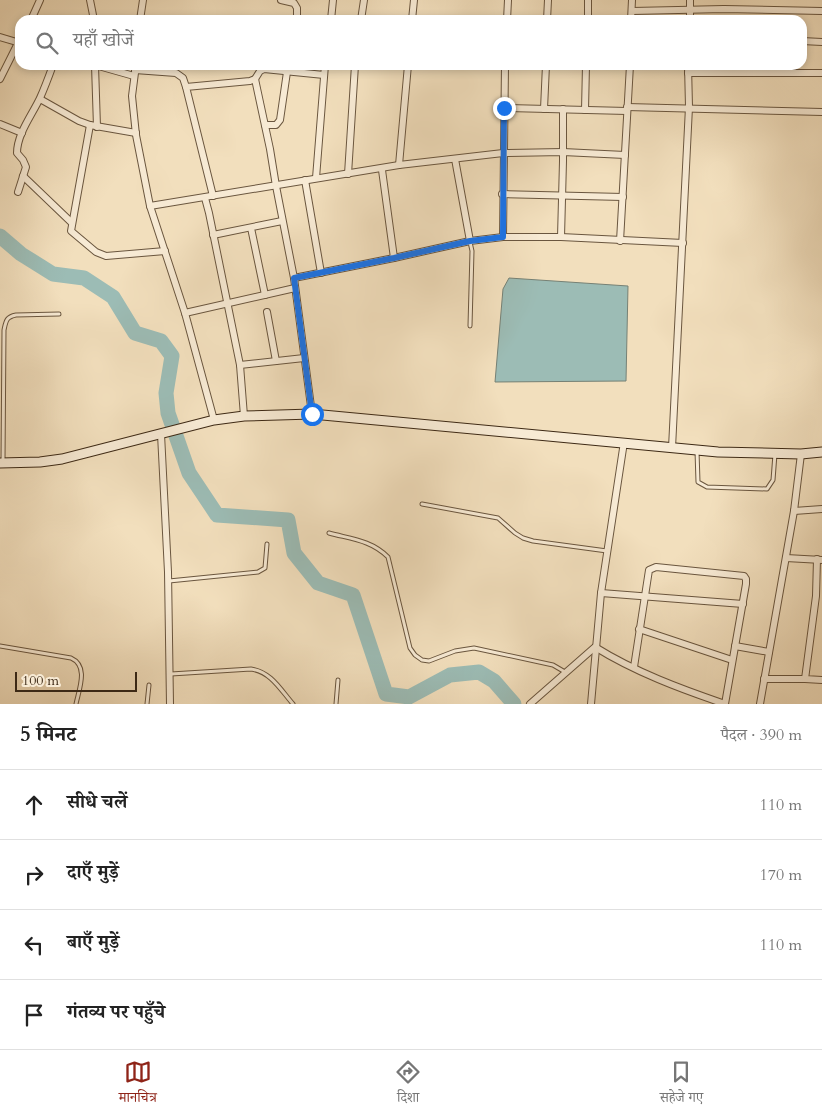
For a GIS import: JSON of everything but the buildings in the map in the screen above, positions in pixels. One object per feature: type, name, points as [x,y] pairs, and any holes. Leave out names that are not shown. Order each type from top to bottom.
[{"type":"main road","points":[[2,463],[40,462],[62,458],[214,420],[244,416],[312,414],[697,450],[775,454],[822,452]]},
{"type":"street","points":[[33,15],[40,0]]},
{"type":"street","points":[[90,0],[93,15]]},
{"type":"street","points":[[141,15],[143,0]]},
{"type":"street","points":[[281,0],[294,4],[297,8],[297,15]]},
{"type":"street","points":[[331,15],[332,0]]},
{"type":"street","points":[[362,15],[364,0]]},
{"type":"street","points":[[412,15],[414,0]]},
{"type":"street","points":[[507,15],[508,0]]},
{"type":"street","points":[[547,15],[548,0]]},
{"type":"street","points":[[588,0],[588,15]]},
{"type":"street","points":[[632,0],[632,15]]},
{"type":"street","points":[[690,0],[690,15]]},
{"type":"street","points":[[632,11],[822,11]]},
{"type":"street","points":[[0,37],[15,41]]},
{"type":"street","points":[[807,42],[822,42]]},
{"type":"street","points":[[0,79],[15,50]]},
{"type":"street","points":[[18,192],[25,164],[17,153],[22,133],[40,99],[51,70]]},
{"type":"street","points":[[97,70],[93,126],[71,222],[71,231],[101,255],[113,256],[165,251]]},
{"type":"street","points":[[213,196],[183,78],[176,73],[135,70],[132,96],[136,132],[150,206],[185,313],[214,420]]},
{"type":"street","points":[[312,414],[294,278],[255,79],[258,73],[264,70],[291,70],[324,75]]},
{"type":"street","points":[[265,124],[276,124],[280,120],[291,70]]},
{"type":"street","points":[[316,178],[324,70]]},
{"type":"street","points":[[348,174],[355,70]]},
{"type":"street","points":[[399,166],[408,70]]},
{"type":"street","points":[[503,237],[505,70]]},
{"type":"street","points":[[544,109],[546,70]]},
{"type":"street","points":[[585,110],[586,70]]},
{"type":"street","points":[[620,241],[630,70]]},
{"type":"street","points":[[672,448],[689,107],[688,73],[822,73]]},
{"type":"street","points":[[186,87],[236,83],[255,79]]},
{"type":"street","points":[[40,99],[79,121],[93,126],[136,132]]},
{"type":"street","points":[[504,108],[585,110],[689,107],[822,112]]},
{"type":"street","points":[[561,238],[564,152],[563,109]]},
{"type":"street","points":[[0,124],[22,133]]},
{"type":"street","points":[[150,206],[316,178],[503,153],[564,152],[625,155]]},
{"type":"street","points":[[455,159],[470,241]]},
{"type":"street","points":[[382,170],[394,258]]},
{"type":"street","points":[[23,176],[71,222]]},
{"type":"street","points":[[305,180],[321,273]]},
{"type":"street","points":[[502,194],[623,198]]},
{"type":"street","points":[[204,198],[240,365],[244,416]]},
{"type":"street","points":[[213,235],[282,221]]},
{"type":"street","points":[[251,228],[264,295]]},
{"type":"street","points":[[294,278],[470,241],[503,237],[683,243]]},
{"type":"street","points":[[185,313],[295,288]]},
{"type":"street","points":[[267,312],[276,361]]},
{"type":"street","points":[[240,365],[304,358]]},
{"type":"street","points":[[165,433],[170,704]]},
{"type":"street","points":[[591,704],[600,594],[624,442]]},
{"type":"street","points":[[760,704],[794,511],[801,454]]},
{"type":"street","points":[[794,511],[822,509]]},
{"type":"street","points":[[786,558],[820,560],[819,596],[805,680]]},
{"type":"street","points":[[595,647],[613,658],[689,692],[725,704],[746,584],[744,576],[656,567],[649,570],[634,667]]},
{"type":"street","points":[[600,594],[743,604]]},
{"type":"street","points":[[639,629],[732,660]]},
{"type":"street","points":[[735,646],[769,652]]},
{"type":"street","points":[[531,703],[595,647]]},
{"type":"street","points":[[764,679],[822,680]]},
{"type":"lane","points":[[470,241],[472,251],[470,326]]},
{"type":"lane","points":[[2,463],[4,330],[6,320],[9,316],[16,315],[59,314]]},
{"type":"lane","points":[[697,450],[698,482],[707,487],[767,489],[773,480],[775,454]]},
{"type":"lane","points":[[422,504],[498,518],[515,533],[533,541],[607,551]]},
{"type":"lane","points":[[329,534],[364,542],[379,548],[388,557],[410,648],[422,660],[429,661],[455,651],[474,648],[553,665],[566,672]]},
{"type":"lane","points":[[168,581],[258,572],[265,568],[267,544]]},
{"type":"lane","points":[[0,646],[77,660],[81,666],[82,674],[76,704]]},
{"type":"lane","points":[[170,674],[260,670],[268,674],[293,704]]},
{"type":"lane","points":[[336,704],[338,680]]},
{"type":"lane","points":[[148,704],[149,685]]},
{"type":"water","points":[[509,278],[628,286],[626,381],[495,382],[503,289]]},
{"type":"waterway","points":[[0,236],[21,254],[53,274],[84,278],[113,297],[135,333],[161,341],[172,356],[166,393],[168,413],[189,473],[217,515],[288,520],[294,553],[318,583],[353,595],[386,694],[409,697],[450,675],[479,672],[494,681],[514,704]]},
{"type":"route","points":[[312,414],[294,278],[470,241],[503,237],[504,108]]}]
